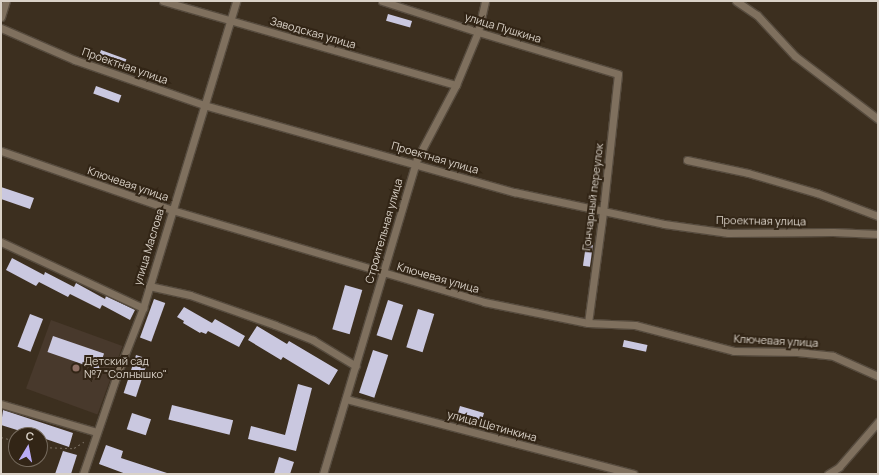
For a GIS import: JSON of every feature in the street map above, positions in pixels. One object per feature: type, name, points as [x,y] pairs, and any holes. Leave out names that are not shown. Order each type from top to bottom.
[{"type":"street","points":[[1,17],[6,1]]},
{"type":"street","name":"Заводская улица","points":[[164,1],[456,85]]},
{"type":"street","name":"улица Маслова","points":[[83,474],[118,372],[143,308],[236,1]]},
{"type":"street","name":"улица Пушкина","points":[[382,1],[478,32],[618,74]]},
{"type":"street","name":"Строительная улица","points":[[322,474],[384,273],[415,164],[456,85],[478,32],[485,1]]},
{"type":"street","points":[[736,1],[757,15],[795,56],[878,119]]},
{"type":"street","name":"Проектная улица","points":[[1,28],[74,60],[204,105],[514,192],[664,224],[728,233],[832,232],[878,234]]},
{"type":"street","name":"Гончарный переулок","points":[[588,324],[603,212],[618,74]]},
{"type":"street","name":"Ключевая улица","points":[[1,151],[172,210],[484,302],[588,324],[635,325],[734,351],[797,352],[833,356],[878,376]]},
{"type":"street","points":[[687,160],[748,173],[817,193],[878,216]]},
{"type":"street","points":[[1,242],[143,308]]},
{"type":"street","points":[[149,286],[190,295],[275,325],[313,340],[356,366]]},
{"type":"street","name":"улица Щетинкина","points":[[346,399],[633,474]]},
{"type":"street","points":[[1,404],[98,432]]},
{"type":"street","points":[[828,474],[839,467],[878,422]]},
{"type":"path","points":[[48,448],[74,448],[98,432]]},
{"type":"shaded area","name":"Детский сад №7 \"Солнышко\"","points":[[51,320],[122,346],[97,415],[26,389]]},
{"type":"building","points":[[388,14],[412,21],[410,28],[386,21]]},
{"type":"building","points":[[101,50],[126,59],[124,67],[98,58]]},
{"type":"building","points":[[96,86],[121,95],[119,103],[93,94]]},
{"type":"building","points":[[1,187],[34,198],[30,209],[1,199]]},
{"type":"building","points":[[586,244],[593,245],[590,267],[583,266]]},
{"type":"building","points":[[12,258],[44,275],[45,272],[74,287],[76,283],[105,299],[106,296],[135,310],[130,320],[102,305],[100,309],[70,294],[68,297],[39,282],[36,286],[6,270]]},
{"type":"building","points":[[345,285],[362,290],[350,334],[332,329]]},
{"type":"building","points":[[154,299],[165,303],[151,342],[140,338]]},
{"type":"building","points":[[388,300],[403,305],[392,340],[377,335]]},
{"type":"building","points":[[184,307],[212,323],[215,319],[245,336],[239,347],[208,331],[206,334],[200,333],[183,323],[184,321],[177,317]]},
{"type":"building","points":[[418,309],[434,314],[423,352],[406,347]]},
{"type":"building","points":[[30,314],[43,319],[31,352],[17,347]]},
{"type":"building","points":[[257,326],[287,344],[289,341],[338,370],[329,385],[283,357],[281,360],[248,340]]},
{"type":"building","points":[[53,336],[104,354],[99,370],[47,352]]},
{"type":"building","points":[[624,340],[647,345],[646,352],[623,347]]},
{"type":"building","points":[[373,350],[388,355],[374,398],[359,393]]},
{"type":"building","points":[[136,355],[148,359],[136,397],[124,393]]},
{"type":"building","points":[[298,384],[312,388],[296,451],[248,439],[251,426],[285,435]]},
{"type":"building","points":[[172,405],[233,420],[229,435],[168,420]]},
{"type":"building","points":[[460,406],[484,413],[482,421],[458,414]]},
{"type":"building","points":[[3,410],[73,433],[69,447],[48,440],[48,427],[8,427],[1,425]]},
{"type":"building","points":[[132,413],[151,419],[146,435],[127,429]]},
{"type":"building","points":[[106,445],[123,451],[121,458],[170,474],[126,474],[99,464]]},
{"type":"building","points":[[63,451],[77,455],[71,474],[55,474]]},
{"type":"building","points":[[279,457],[294,462],[290,474],[274,474]]},
{"type":"place","name":"Детский сад №7 \"Солнышко\"","points":[[76,368]]}]
